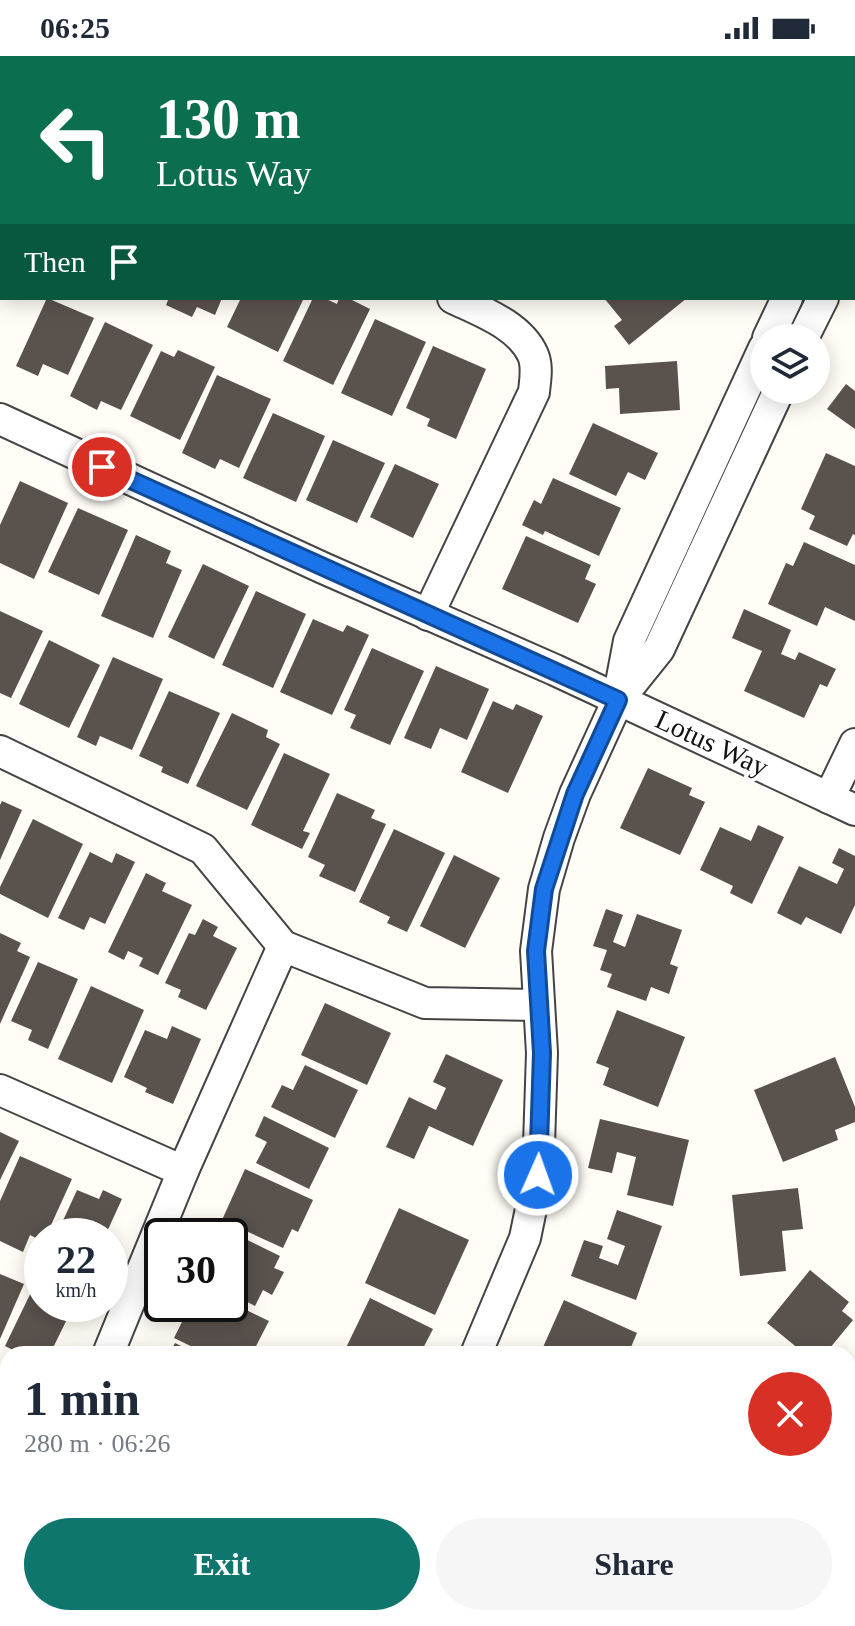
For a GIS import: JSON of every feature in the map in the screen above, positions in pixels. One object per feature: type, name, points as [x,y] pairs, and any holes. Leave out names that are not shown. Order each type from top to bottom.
[{"type":"street","points":[[428,615],[534,392],[536,372],[534,357],[512,329],[457,300]]},
{"type":"street","points":[[775,324],[786,300]]},
{"type":"street","points":[[810,324],[822,300]]},
{"type":"street","points":[[480,1346],[525,1238],[538,1175],[542,1053],[536,951],[544,889],[575,794],[618,700],[629,641],[750,378]]},
{"type":"street","points":[[618,700],[659,649],[773,404]]},
{"type":"street","name":"Lotus Way","points":[[0,419],[842,804]]},
{"type":"street","points":[[842,804],[855,744]]},
{"type":"street","points":[[0,751],[203,849],[283,946],[425,1003],[539,1005]]},
{"type":"street","points":[[111,1346],[183,1171],[283,946]]},
{"type":"street","points":[[0,1090],[183,1171]]},
{"type":"building","points":[[46,300],[94,318],[68,375],[43,364],[38,376],[16,366]]},
{"type":"building","points":[[168,300],[221,300],[215,315],[197,307],[192,317],[166,305]]},
{"type":"building","points":[[240,300],[303,300],[278,352],[227,327]]},
{"type":"building","points":[[312,300],[328,300],[337,304],[338,300],[352,300],[370,309],[333,385],[283,361]]},
{"type":"building","points":[[606,300],[685,300],[629,345],[614,326],[622,320]]},
{"type":"building","points":[[375,319],[426,342],[392,416],[341,393]]},
{"type":"building","points":[[105,322],[153,345],[121,410],[101,401],[97,410],[70,396]]},
{"type":"building","points":[[433,346],[486,369],[456,439],[427,426],[430,419],[406,408]]},
{"type":"building","points":[[178,350],[215,367],[180,440],[130,416],[161,351],[174,357]]},
{"type":"building","points":[[677,361],[680,410],[620,414],[619,388],[606,389],[605,366]]},
{"type":"building","points":[[217,375],[271,399],[239,468],[220,459],[215,469],[182,453]]},
{"type":"building","points":[[846,384],[855,391],[855,429],[827,409]]},
{"type":"building","points":[[273,413],[325,436],[296,502],[243,478]]},
{"type":"building","points":[[593,423],[658,453],[645,480],[628,472],[616,496],[569,474]]},
{"type":"building","points":[[333,440],[385,463],[357,523],[306,500]]},
{"type":"building","points":[[826,453],[855,466],[855,535],[847,546],[809,529],[815,516],[801,509]]},
{"type":"building","points":[[395,464],[439,484],[413,538],[370,517]]},
{"type":"building","points":[[553,478],[621,508],[599,556],[545,531],[543,535],[522,525],[534,500],[541,504]]},
{"type":"building","points":[[20,481],[68,503],[34,579],[0,563],[0,525]]},
{"type":"building","points":[[78,508],[128,530],[99,595],[48,572]]},
{"type":"building","points":[[136,535],[171,551],[166,563],[182,570],[153,638],[101,616]]},
{"type":"building","points":[[526,536],[591,565],[585,579],[596,584],[578,623],[502,589]]},
{"type":"building","points":[[804,542],[855,565],[855,621],[825,607],[817,626],[768,604],[786,563],[793,566]]},
{"type":"building","points":[[203,564],[249,586],[214,659],[168,637]]},
{"type":"building","points":[[256,591],[306,614],[273,688],[222,665]]},
{"type":"building","points":[[744,609],[791,630],[781,654],[795,660],[799,652],[836,669],[827,687],[820,684],[804,718],[744,691],[762,651],[732,638]]},
{"type":"building","points":[[0,611],[43,631],[11,698],[0,693]]},
{"type":"building","points":[[313,619],[343,632],[347,625],[369,635],[332,715],[280,692]]},
{"type":"building","points":[[49,640],[100,665],[69,728],[19,704]]},
{"type":"building","points":[[372,648],[424,671],[390,745],[350,728],[356,715],[344,710]]},
{"type":"building","points":[[113,657],[163,679],[132,750],[100,736],[96,746],[77,737]]},
{"type":"building","points":[[436,666],[489,689],[467,740],[440,728],[431,749],[404,738]]},
{"type":"building","points":[[169,691],[220,713],[188,784],[161,772],[163,767],[139,756]]},
{"type":"building","points":[[493,701],[513,710],[516,704],[543,716],[508,793],[461,772]]},
{"type":"building","points":[[232,713],[268,730],[266,737],[280,744],[247,810],[196,786]]},
{"type":"building","points":[[284,753],[330,774],[303,831],[310,833],[302,849],[251,825]]},
{"type":"building","points":[[648,768],[692,788],[689,795],[705,802],[680,855],[620,828]]},
{"type":"building","points":[[337,793],[375,810],[371,818],[386,824],[355,892],[319,876],[325,865],[308,857]]},
{"type":"building","points":[[2,801],[22,810],[0,860],[0,805]]},
{"type":"building","points":[[33,819],[83,844],[48,918],[0,894],[0,887]]},
{"type":"building","points":[[758,825],[784,837],[752,904],[730,893],[733,886],[700,870],[720,827],[751,841]]},
{"type":"building","points":[[394,829],[445,853],[407,932],[387,923],[390,917],[359,902]]},
{"type":"building","points":[[839,848],[855,856],[855,905],[841,934],[806,917],[801,925],[777,913],[799,866],[837,884],[844,869],[832,863]]},
{"type":"building","points":[[90,852],[112,863],[116,853],[135,862],[105,924],[90,917],[84,930],[58,918]]},
{"type":"building","points":[[454,855],[500,878],[465,948],[420,926]]},
{"type":"building","points":[[146,873],[166,883],[162,891],[192,905],[158,975],[139,966],[143,958],[128,951],[124,960],[108,952]]},
{"type":"building","points":[[606,909],[623,915],[613,942],[625,947],[637,914],[682,930],[670,964],[678,967],[669,994],[651,987],[646,1001],[607,987],[612,974],[600,970],[607,950],[593,946]]},
{"type":"building","points":[[203,919],[218,927],[213,936],[237,948],[206,1010],[178,997],[181,990],[165,983],[189,933],[195,935]]},
{"type":"building","points":[[0,933],[21,943],[17,951],[30,957],[0,1024]]},
{"type":"building","points":[[38,962],[78,979],[48,1049],[28,1040],[32,1030],[11,1021]]},
{"type":"building","points":[[91,986],[144,1010],[112,1083],[58,1059]]},
{"type":"building","points":[[325,1003],[391,1033],[367,1085],[301,1055]]},
{"type":"building","points":[[617,1010],[685,1037],[658,1107],[603,1085],[609,1068],[596,1063]]},
{"type":"building","points":[[172,1026],[201,1039],[173,1104],[145,1092],[147,1088],[124,1077],[145,1030],[167,1039]]},
{"type":"building","points":[[446,1054],[503,1080],[473,1146],[429,1126],[414,1159],[386,1147],[409,1097],[436,1110],[446,1088],[433,1082]]},
{"type":"building","points":[[835,1057],[855,1107],[855,1122],[835,1130],[838,1140],[783,1162],[754,1090]]},
{"type":"building","points":[[305,1065],[358,1090],[335,1138],[271,1107],[282,1085],[293,1090]]},
{"type":"building","points":[[264,1116],[329,1148],[309,1189],[256,1163],[267,1142],[255,1136]]},
{"type":"building","points":[[600,1119],[689,1140],[673,1206],[627,1195],[636,1157],[617,1152],[612,1173],[588,1168]]},
{"type":"building","points":[[0,1132],[19,1141],[0,1180]]},
{"type":"building","points":[[20,1156],[72,1179],[54,1218],[24,1218],[23,1252],[0,1241],[0,1201]]},
{"type":"building","points":[[245,1169],[313,1200],[298,1232],[292,1229],[283,1248],[248,1232],[248,1218],[223,1218]]},
{"type":"building","points":[[798,1188],[803,1229],[782,1231],[786,1271],[740,1276],[732,1195]]},
{"type":"building","points":[[77,1190],[99,1199],[103,1190],[122,1199],[113,1218],[64,1218]]},
{"type":"building","points":[[399,1208],[469,1240],[435,1315],[365,1283]]},
{"type":"building","points":[[617,1210],[662,1226],[636,1300],[571,1276],[584,1240],[603,1246],[599,1258],[618,1265],[625,1246],[607,1239]]},
{"type":"building","points":[[248,1240],[280,1256],[274,1268],[284,1272],[272,1295],[263,1290],[255,1306],[248,1302]]},
{"type":"building","points":[[810,1270],[849,1302],[842,1311],[853,1320],[832,1346],[795,1346],[767,1323]]},
{"type":"building","points":[[0,1274],[24,1284],[0,1339]]},
{"type":"building","points":[[370,1298],[433,1329],[424,1346],[347,1346]]},
{"type":"building","points":[[564,1300],[637,1333],[631,1346],[544,1346]]},
{"type":"building","points":[[24,1307],[24,1322],[66,1322],[54,1346],[5,1346]]},
{"type":"building","points":[[248,1311],[269,1321],[256,1346],[190,1346],[174,1338],[182,1322],[248,1322]]},
{"type":"route","points":[[102,467],[618,700],[575,794],[544,889],[536,951],[542,1053],[538,1175]]}]
